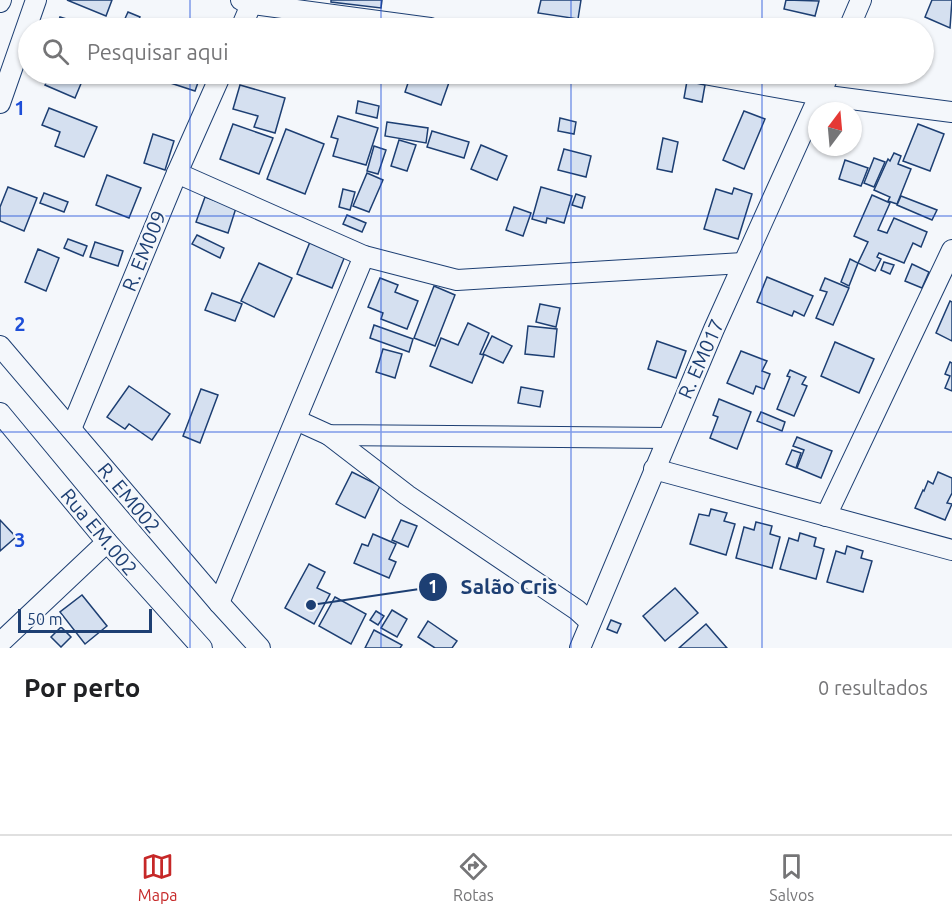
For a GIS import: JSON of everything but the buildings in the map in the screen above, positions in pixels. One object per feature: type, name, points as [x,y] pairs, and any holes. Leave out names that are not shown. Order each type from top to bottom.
[{"type":"street","points":[[30,18],[36,0]]},
{"type":"street","points":[[853,18],[861,0]]},
{"type":"street","points":[[244,18],[248,1],[363,18]]},
{"type":"street","points":[[0,103],[18,52]]},
{"type":"street","name":"R. EM009","points":[[71,429],[177,173],[217,84]]},
{"type":"street","points":[[759,84],[820,95],[952,112]]},
{"type":"street","name":"R. EM017","points":[[589,638],[667,438],[825,84]]},
{"type":"street","points":[[177,173],[364,256],[457,280],[743,263]]},
{"type":"street","points":[[826,516],[943,286],[952,250]]},
{"type":"street","points":[[219,603],[364,256]]},
{"type":"street","name":"R. EM002","points":[[0,346],[260,648]]},
{"type":"street","name":"Rua EM.002","points":[[0,413],[107,542],[202,648]]},
{"type":"street","points":[[296,420],[329,435],[407,495],[577,610],[589,638]]},
{"type":"street","points":[[329,435],[667,438]]},
{"type":"street","points":[[654,469],[952,550]]},
{"type":"street","points":[[0,643],[107,542]]},
{"type":"place","name":"Salão Cris","points":[[311,605]]}]
